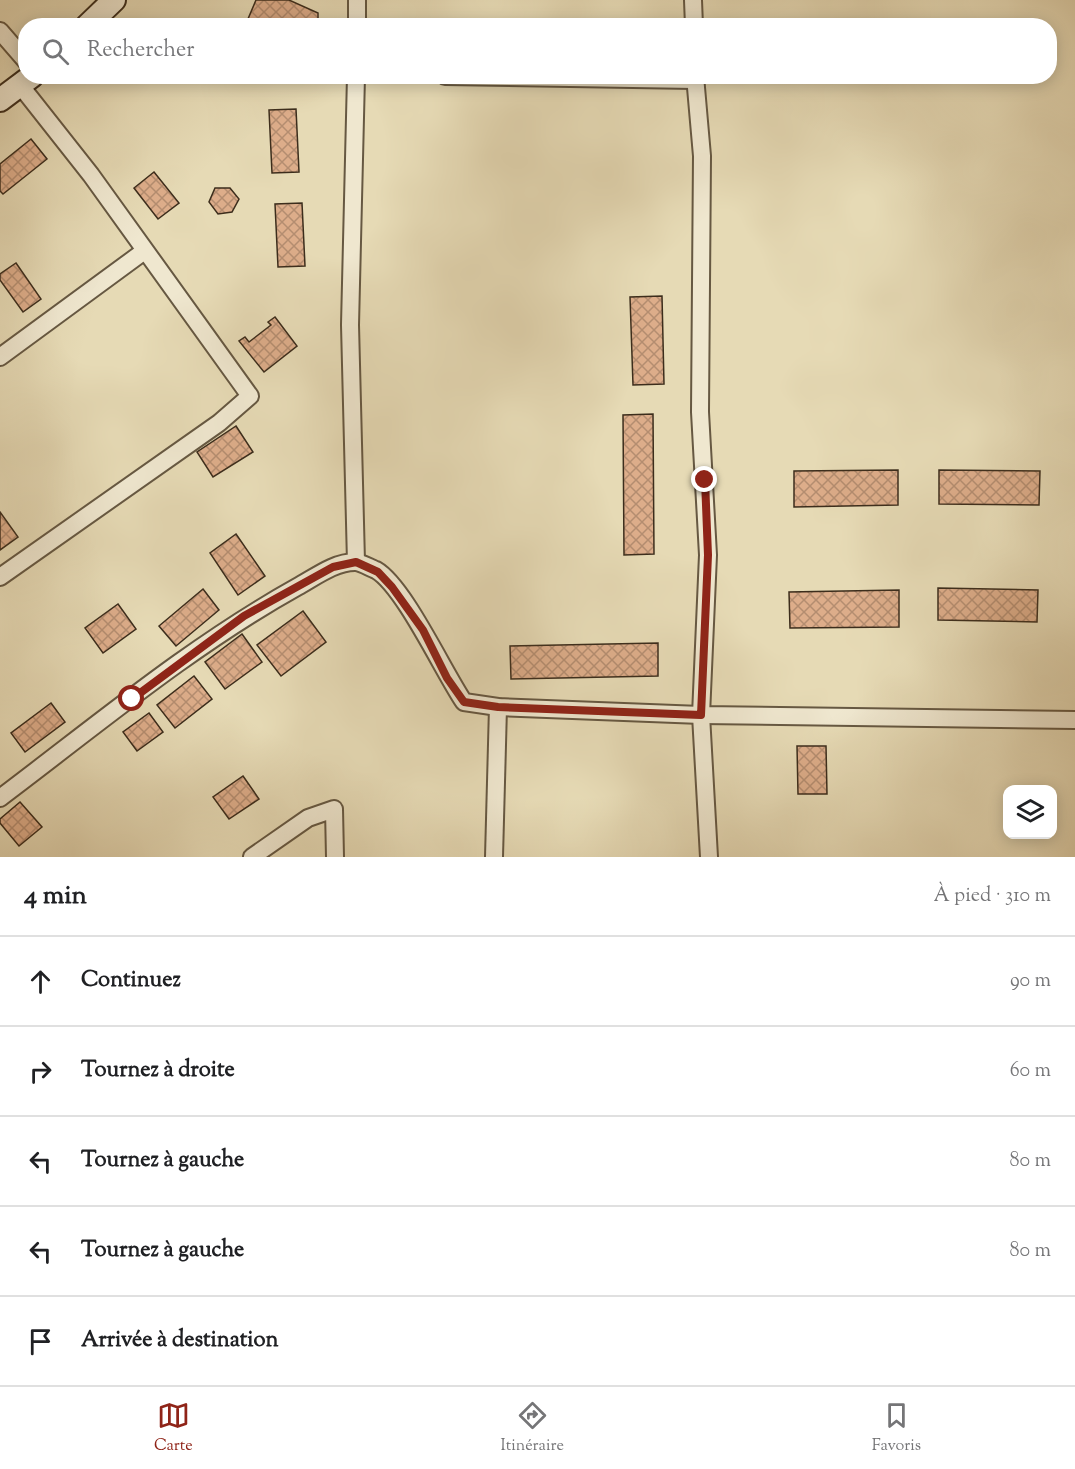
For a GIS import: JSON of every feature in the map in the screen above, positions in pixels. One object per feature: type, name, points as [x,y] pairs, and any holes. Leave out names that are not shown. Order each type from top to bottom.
[{"type":"main road","points":[[95,18],[114,0]]},
{"type":"main road","points":[[0,100],[22,84]]},
{"type":"street","points":[[357,0],[357,18]]},
{"type":"street","points":[[693,0],[694,18]]},
{"type":"street","points":[[0,31],[18,52]]},
{"type":"street","points":[[0,577],[219,423],[250,396],[143,252],[28,84]]},
{"type":"street","points":[[356,84],[350,325],[356,562]]},
{"type":"street","points":[[696,84],[702,156],[700,412],[708,555],[701,715],[709,857]]},
{"type":"street","points":[[0,357],[143,252]]},
{"type":"street","points":[[0,798],[244,616],[333,567],[356,562],[378,572],[392,587],[423,630],[447,678],[464,702],[498,707],[701,715],[1075,720]]},
{"type":"street","points":[[494,857],[498,707]]},
{"type":"street","points":[[252,857],[308,818],[334,809],[335,857]]},
{"type":"building","points":[[256,0],[289,0],[318,13],[318,18],[248,18]]},
{"type":"building","points":[[296,109],[299,172],[272,173],[269,110]]},
{"type":"building","points":[[31,139],[47,159],[3,194],[0,191],[0,164]]},
{"type":"building","points":[[154,172],[179,203],[158,219],[134,188]]},
{"type":"building","points":[[215,188],[230,188],[239,199],[232,212],[218,214],[209,202]]},
{"type":"building","points":[[302,203],[305,266],[278,267],[275,204]]},
{"type":"building","points":[[16,263],[41,299],[23,312],[0,280],[0,274]]},
{"type":"building","points":[[662,296],[664,384],[633,385],[630,297]]},
{"type":"building","points":[[275,317],[297,346],[264,372],[239,341],[245,337],[249,342],[271,325],[268,322]]},
{"type":"building","points":[[653,414],[654,554],[624,555],[623,415]]},
{"type":"building","points":[[236,426],[253,452],[213,477],[197,452]]},
{"type":"building","points":[[898,470],[898,505],[794,507],[794,471]]},
{"type":"building","points":[[939,470],[1040,471],[1039,505],[939,504]]},
{"type":"building","points":[[0,512],[18,537],[0,550]]},
{"type":"building","points":[[236,534],[265,576],[238,595],[210,553]]},
{"type":"building","points":[[938,588],[1038,590],[1037,622],[938,620]]},
{"type":"building","points":[[203,589],[219,610],[176,646],[159,626]]},
{"type":"building","points":[[899,590],[899,627],[790,628],[789,592]]},
{"type":"building","points":[[118,604],[136,629],[103,653],[85,628]]},
{"type":"building","points":[[303,611],[326,642],[281,676],[257,645]]},
{"type":"building","points":[[242,634],[262,662],[225,689],[205,662]]},
{"type":"building","points":[[658,643],[658,676],[511,679],[510,646]]},
{"type":"building","points":[[194,676],[212,699],[175,728],[157,705]]},
{"type":"building","points":[[51,703],[65,722],[25,752],[11,733]]},
{"type":"building","points":[[149,713],[163,732],[137,751],[123,732]]},
{"type":"building","points":[[797,746],[826,746],[827,794],[798,794]]},
{"type":"building","points":[[243,776],[259,799],[229,819],[213,797]]},
{"type":"building","points":[[20,802],[42,827],[19,846],[0,823],[0,819]]},
{"type":"route","points":[[132,699],[244,616],[333,567],[356,562],[378,572],[392,587],[423,630],[447,678],[464,702],[498,707],[701,715],[708,555],[705,480]]}]
